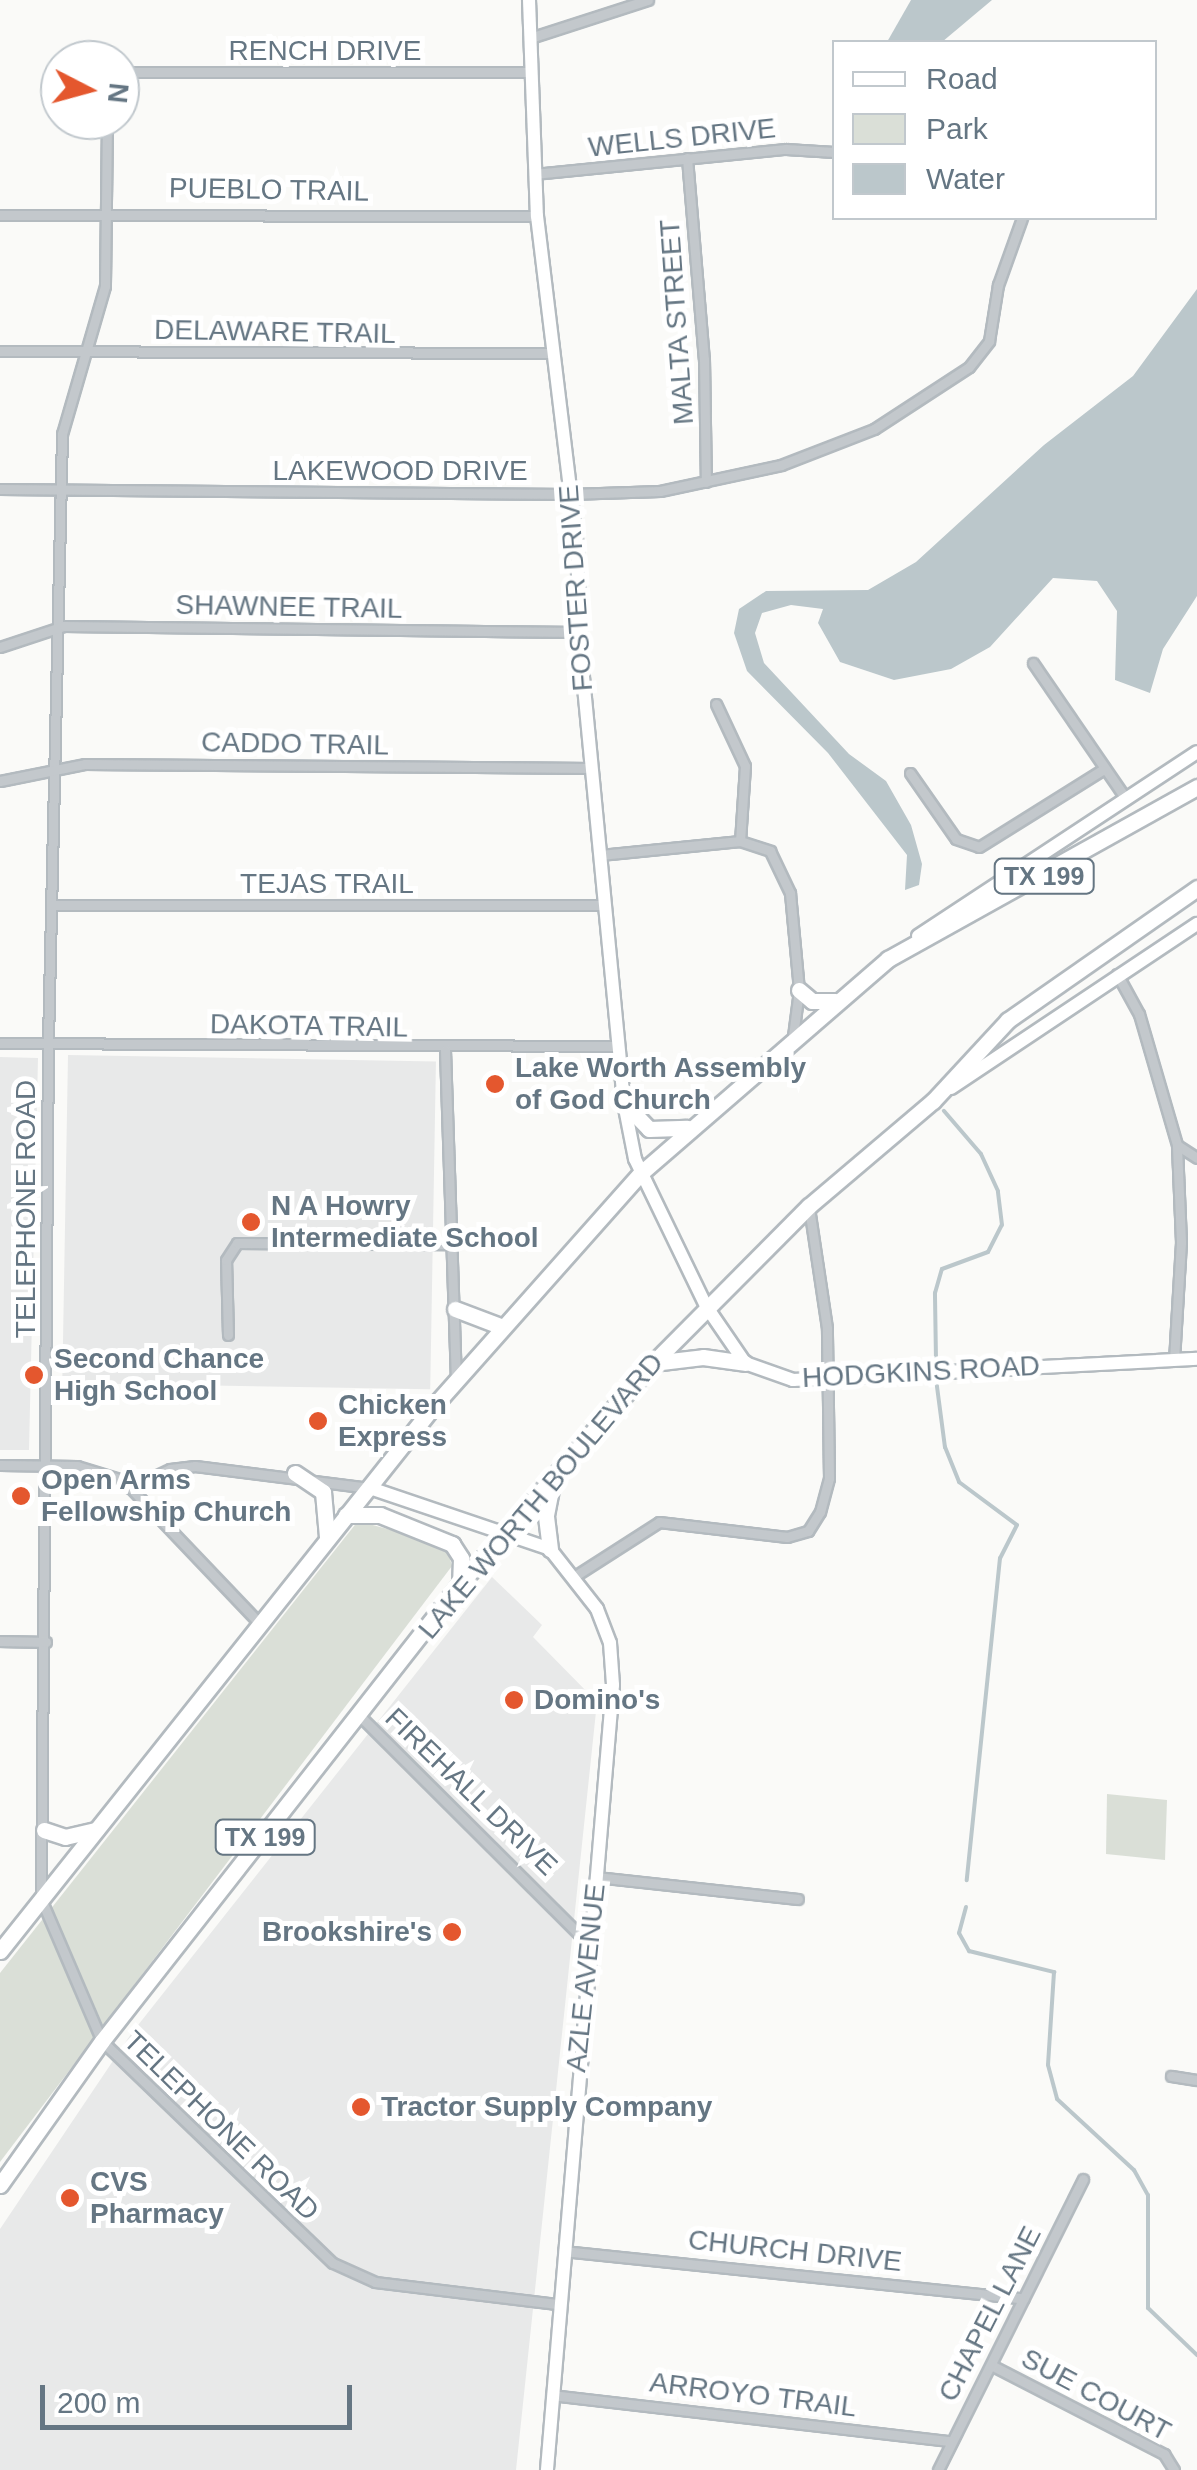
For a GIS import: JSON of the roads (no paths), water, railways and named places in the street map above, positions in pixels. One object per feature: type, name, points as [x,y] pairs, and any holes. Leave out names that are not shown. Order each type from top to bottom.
[{"type":"highway","name":"TX 199","points":[[0,1951],[327,1537],[500,1326],[641,1173],[792,1036],[888,959],[1197,786]]},
{"type":"highway","name":"TX 199","points":[[933,1101],[1008,1020],[1197,888]]},
{"type":"highway","points":[[799,990],[821,1003],[836,1001]]},
{"type":"highway","name":"LAKE WORTH BOULEVARD","points":[[0,2185],[102,2041],[361,1717],[460,1584],[706,1306],[808,1206],[933,1101]]},
{"type":"highway","points":[[624,1103],[650,1129],[691,1126]]},
{"type":"highway","points":[[455,1309],[500,1326]]},
{"type":"highway","points":[[653,1363],[703,1357],[745,1363]]},
{"type":"highway","points":[[295,1474],[322,1492],[327,1537]]},
{"type":"highway","points":[[550,1549],[546,1515],[554,1476]]},
{"type":"highway","points":[[346,1515],[380,1515],[452,1544],[462,1558],[460,1584]]},
{"type":"highway","points":[[44,1830],[65,1837],[96,1830]]},
{"type":"street","name":"FOSTER DRIVE","points":[[530,0],[534,174],[550,354],[570,494],[603,904],[624,1103],[641,1173]]},
{"type":"street","points":[[530,38],[648,0]]},
{"type":"street","name":"RENCH DRIVE","points":[[140,72],[530,72]]},
{"type":"street","name":"TELEPHONE ROAD","points":[[107,140],[105,286],[62,434],[48,1043],[48,1465],[41,1899],[102,2041],[295,2231],[344,2271],[375,2282],[557,2304]]},
{"type":"street","name":"WELLS DRIVE","points":[[534,174],[687,158],[832,152]]},
{"type":"street","name":"MALTA STREET","points":[[687,158],[704,359],[706,482]]},
{"type":"street","name":"PUEBLO TRAIL","points":[[0,215],[108,210],[537,216]]},
{"type":"street","name":"LAKEWOOD DRIVE","points":[[0,489],[660,492],[781,465],[874,430],[969,368],[990,341],[998,285],[1021,220]]},
{"type":"street","name":"DELAWARE TRAIL","points":[[0,350],[550,354]]},
{"type":"street","name":"SHAWNEE TRAIL","points":[[0,647],[58,627],[580,632]]},
{"type":"street","points":[[1034,663],[1102,770],[1126,799]]},
{"type":"street","points":[[716,704],[744,766],[740,841]]},
{"type":"street","name":"TX 199","points":[[888,959],[1197,752]]},
{"type":"street","name":"CADDO TRAIL","points":[[0,781],[54,767],[591,768]]},
{"type":"street","points":[[910,773],[956,839],[979,847],[1102,770]]},
{"type":"street","points":[[600,855],[740,841],[770,851],[787,883],[799,990],[792,1036]]},
{"type":"street","name":"TEJAS TRAIL","points":[[52,905],[603,904]]},
{"type":"street","name":"LAKE WORTH BOULEVARD","points":[[933,1101],[1117,974],[1197,924]]},
{"type":"street","points":[[1117,974],[1139,1014],[1178,1145],[1182,1228],[1174,1360]]},
{"type":"street","name":"DAKOTA TRAIL","points":[[0,1043],[446,1050],[618,1046]]},
{"type":"street","points":[[446,1050],[456,1380]]},
{"type":"street","points":[[1178,1145],[1197,1158]]},
{"type":"street","points":[[641,1173],[706,1306],[745,1363]]},
{"type":"street","points":[[575,1576],[659,1522],[787,1536],[808,1531],[820,1512],[828,1478],[828,1379],[816,1228],[808,1206]]},
{"type":"street","points":[[228,1335],[226,1260],[238,1242],[452,1244]]},
{"type":"street","name":"HODGKINS ROAD","points":[[745,1363],[773,1376],[828,1379],[1197,1359]]},
{"type":"street","points":[[0,1465],[48,1465],[108,1473],[130,1488],[260,1624]]},
{"type":"street","points":[[130,1488],[180,1467],[295,1474],[370,1488]]},
{"type":"street","name":"AZLE AVENUE","points":[[370,1488],[510,1530],[550,1549],[575,1576],[610,1642],[613,1685],[560,2250],[546,2470]]},
{"type":"street","points":[[0,1641],[46,1642]]},
{"type":"street","name":"FIREHALL DRIVE","points":[[361,1717],[589,1944]]},
{"type":"street","points":[[596,1877],[798,1898]]},
{"type":"street","points":[[1171,2076],[1197,2080]]},
{"type":"street","name":"CHAPEL LANE","points":[[938,2470],[1083,2180]]},
{"type":"street","name":"CHURCH DRIVE","points":[[560,2250],[1024,2299]]},
{"type":"street","name":"SUE COURT","points":[[992,2364],[1164,2454],[1174,2470]]},
{"type":"street","name":"ARROYO TRAIL","points":[[551,2395],[950,2441]]},
{"type":"water","points":[[911,0],[992,0],[944,40],[888,40]]},
{"type":"water","points":[[1197,289],[1197,596],[1163,649],[1150,693],[1115,680],[1117,611],[1097,581],[1053,578],[990,647],[951,669],[894,680],[840,662],[818,623],[823,609],[791,605],[762,613],[755,633],[764,663],[849,754],[886,781],[911,825],[922,864],[919,885],[905,890],[907,855],[828,753],[747,671],[734,633],[739,609],[766,591],[868,590],[916,562],[1044,445],[1133,376]]},
{"type":"waterway","points":[[936,1360],[935,1293],[942,1269],[988,1252],[1002,1225],[998,1191],[981,1154],[944,1111]]},
{"type":"waterway","points":[[936,1379],[945,1447],[959,1482],[1017,1525],[1000,1558],[967,1880]]},
{"type":"waterway","points":[[966,1907],[959,1933],[969,1951],[1054,1972],[1048,2065],[1057,2099],[1134,2170],[1148,2195],[1148,2308],[1197,2355]]},
{"type":"place","name":"Lake Worth Assembly of God Church","points":[[495,1084]]},
{"type":"place","name":"N A Howry Intermediate School","points":[[251,1222]]},
{"type":"place","name":"Second Chance High School","points":[[34,1375]]},
{"type":"place","name":"Chicken Express","points":[[318,1421]]},
{"type":"place","name":"Open Arms Fellowship Church","points":[[21,1496]]},
{"type":"place","name":"Domino's","points":[[514,1700]]},
{"type":"place","name":"Brookshire's","points":[[452,1932]]},
{"type":"place","name":"Tractor Supply Company","points":[[361,2107]]},
{"type":"place","name":"CVS Pharmacy","points":[[70,2198]]}]
